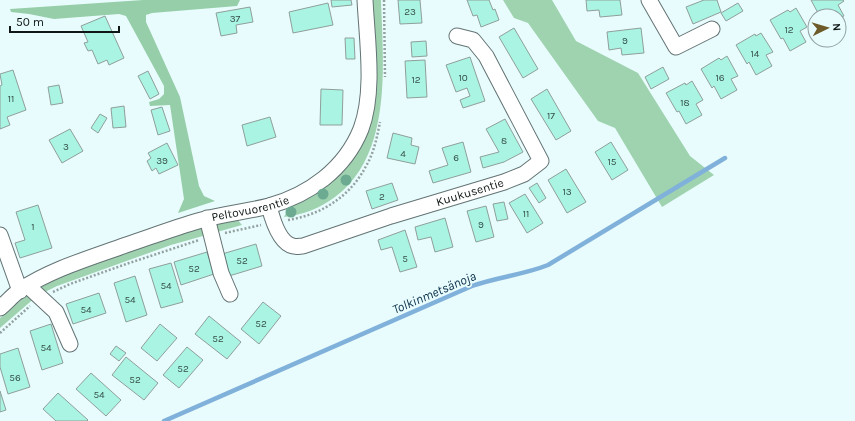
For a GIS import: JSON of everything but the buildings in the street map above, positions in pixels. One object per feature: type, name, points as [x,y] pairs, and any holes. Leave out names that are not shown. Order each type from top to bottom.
[{"type":"street","name":"Peltovuorentie","points":[[0,308],[24,288],[42,277],[67,266],[207,218],[268,206],[291,198],[313,187],[330,174],[343,160],[352,147],[361,129],[367,106],[368,52],[365,0]]},
{"type":"street","points":[[650,0],[676,47],[712,30]]},
{"type":"street","name":"Kuukusentie","points":[[268,206],[274,223],[284,240],[292,246],[303,246],[391,216],[504,182],[524,174],[541,161],[486,56],[473,40],[457,36]]},
{"type":"street","points":[[207,218],[221,273],[230,294]]},
{"type":"street","points":[[0,235],[24,288],[56,312],[70,344]]},
{"type":"green space","points":[[143,0],[240,0],[237,6],[152,13],[146,15],[146,22],[180,97],[199,186],[204,196],[215,201],[178,213],[184,199],[170,105],[150,106],[149,102],[159,99],[164,94],[164,86],[126,16],[119,14],[54,19],[11,12],[10,9]]},
{"type":"green space","points":[[373,0],[381,0],[383,79],[376,132],[367,157],[354,179],[335,197],[311,210],[298,215],[284,217],[292,205],[322,188],[341,174],[350,164],[365,137],[376,79]]},
{"type":"green space","points":[[503,0],[552,0],[576,41],[638,73],[690,156],[714,175],[662,207],[615,128],[598,121],[528,23],[514,18]]},
{"type":"green space","points":[[237,219],[242,225],[171,245],[57,286],[37,296],[0,328],[0,318],[26,296],[64,275],[203,226]]},
{"type":"waterway","name":"Tolkinmetsänoja","points":[[164,421],[472,286],[548,265],[725,158]]}]
